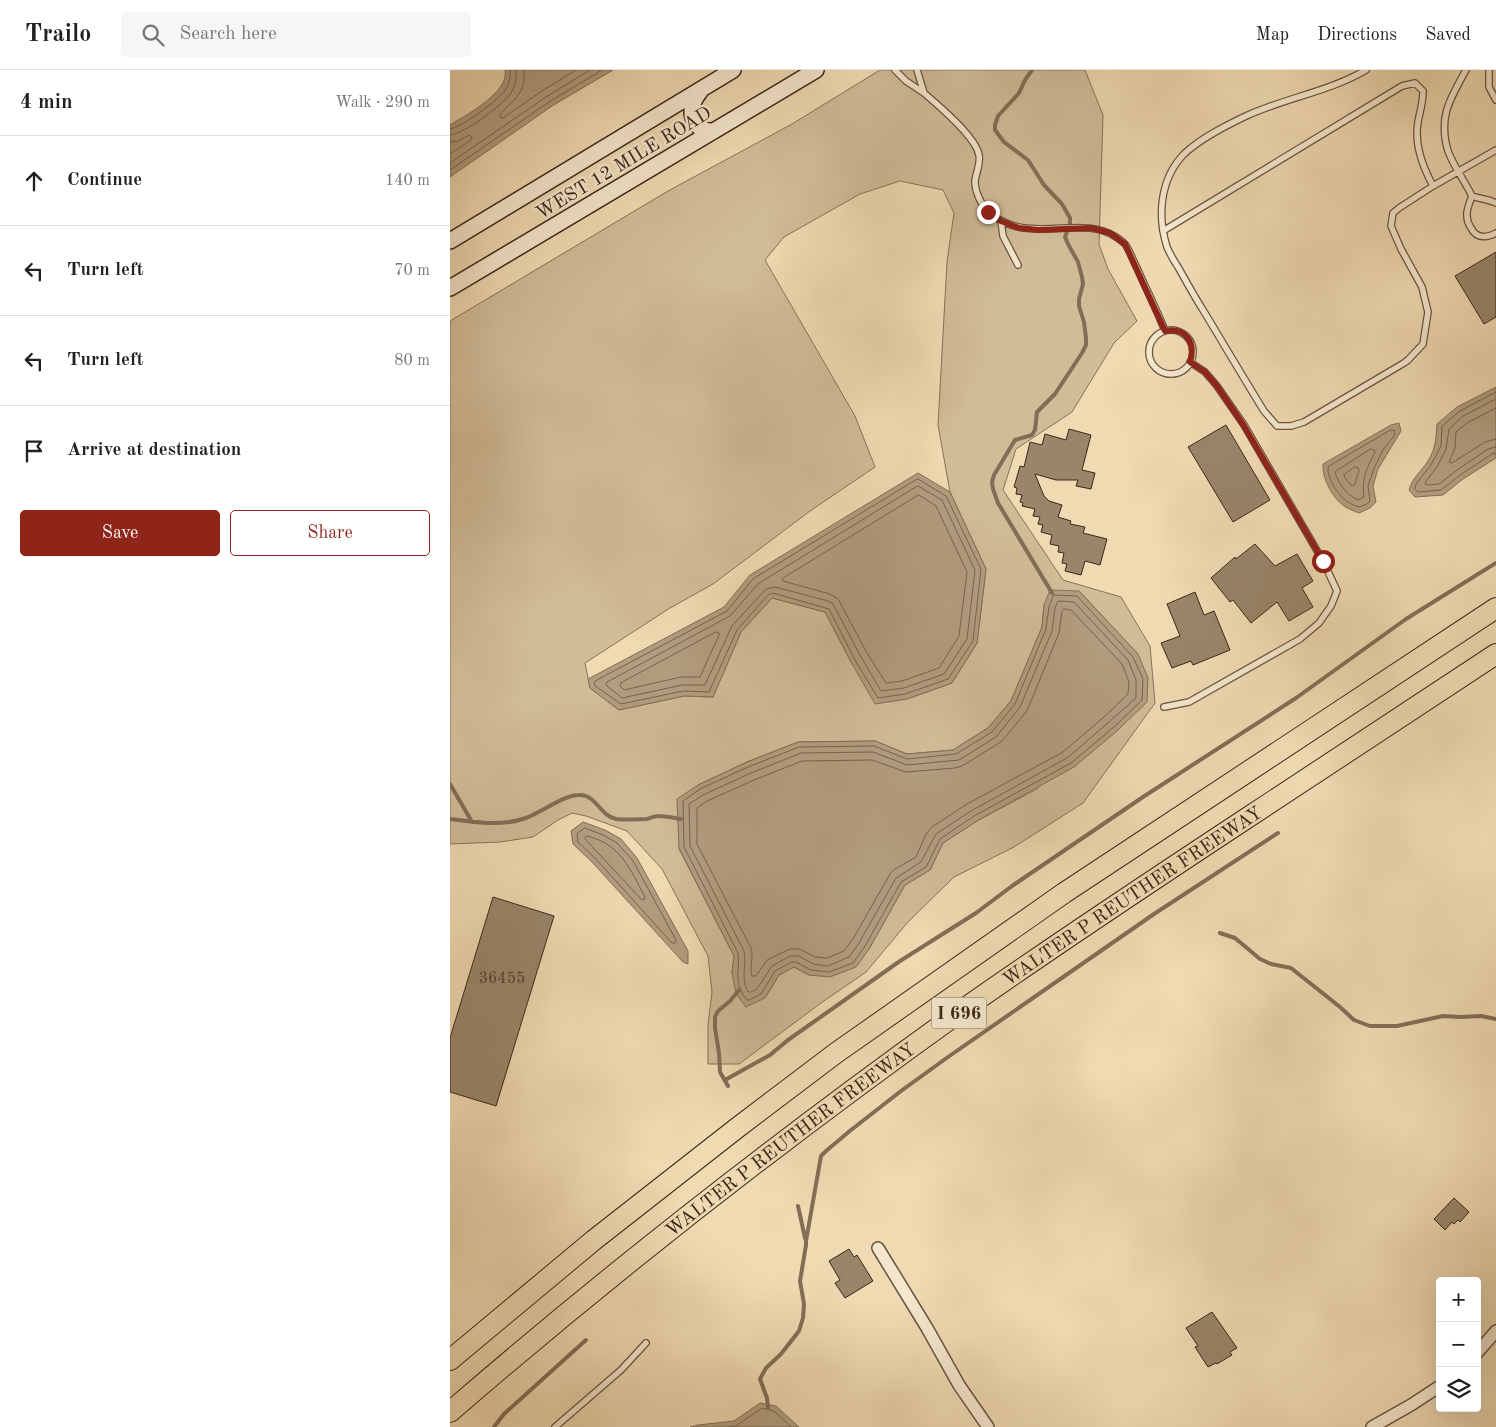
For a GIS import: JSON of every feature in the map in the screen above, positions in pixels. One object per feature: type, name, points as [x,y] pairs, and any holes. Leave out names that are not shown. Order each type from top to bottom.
[{"type":"highway","name":"WALTER P REUTHER FREEWAY","points":[[450,1360],[594,1240],[736,1128],[836,1053],[999,937],[1110,862],[1496,608]]},
{"type":"highway","name":"WALTER P REUTHER FREEWAY","points":[[450,1412],[610,1277],[742,1173],[893,1060],[1083,927],[1496,654]]},
{"type":"main road","name":"WEST 12 MILE ROAD","points":[[450,241],[733,70]]},
{"type":"main road","name":"WEST 12 MILE ROAD","points":[[450,288],[816,70]]},
{"type":"main road","points":[[702,89],[693,102],[693,118],[698,127],[714,131]]},
{"type":"street","points":[[878,1248],[959,1385],[988,1427]]},
{"type":"street","points":[[1481,1348],[1496,1331]]},
{"type":"street","points":[[1372,1427],[1436,1389]]},
{"type":"lane","points":[[895,70],[956,122],[975,145],[980,154],[975,182],[979,199],[988,212],[1001,221],[1019,228],[1038,230],[1091,228],[1110,233],[1125,244],[1165,331]]},
{"type":"lane","points":[[917,70],[924,93]]},
{"type":"lane","points":[[1366,70],[1330,87],[1274,105],[1224,127],[1184,155],[1164,188],[1161,206],[1168,248],[1264,411],[1277,426],[1291,426],[1304,422],[1404,363],[1423,344],[1428,312],[1422,287],[1401,249],[1391,226],[1393,214],[1433,186],[1496,150]]},
{"type":"lane","points":[[1466,70],[1447,107],[1443,126],[1449,152],[1472,196],[1496,203]]},
{"type":"lane","points":[[1489,70],[1489,86],[1496,100]]},
{"type":"lane","points":[[1164,231],[1402,86],[1415,83],[1423,92],[1423,104],[1417,124],[1418,147],[1421,159],[1433,186]]},
{"type":"lane","points":[[1472,196],[1466,216],[1473,232],[1480,237],[1496,233]]},
{"type":"lane","points":[[1001,221],[1003,236],[1018,265]]},
{"type":"lane","points":[[1165,331],[1177,331],[1189,340],[1192,347],[1190,362],[1186,368],[1167,374],[1155,367],[1149,355],[1149,348],[1156,336],[1165,331]]},
{"type":"lane","points":[[1164,706],[1189,702],[1300,638],[1319,623],[1331,606],[1337,591],[1323,561],[1244,426],[1211,379],[1205,372],[1190,362]]},
{"type":"lane","points":[[555,1427],[622,1370],[646,1343]]},
{"type":"shaded area","points":[[880,70],[1085,70],[1103,115],[1099,244],[1108,269],[1137,321],[1114,343],[1072,412],[1016,449],[1003,490],[1063,580],[1121,597],[1150,646],[1155,703],[1083,803],[1014,847],[954,877],[908,922],[866,972],[739,1064],[708,1064],[708,1025],[712,992],[708,956],[662,869],[627,831],[586,816],[572,813],[533,837],[500,842],[450,844],[450,321],[668,191],[792,124]],"holes":[[[900,181],[943,190],[954,213],[947,262],[938,425],[950,492],[986,569],[977,643],[952,683],[907,699],[851,662],[825,612],[772,598],[741,632],[713,697],[684,696],[619,710],[590,688],[585,663],[670,608],[713,584],[810,511],[875,467],[855,416],[765,260],[784,237],[860,194]],[[1079,591],[1138,654],[1037,789],[977,821],[943,843],[930,870],[905,885],[869,949],[809,975],[794,967],[779,975],[765,998],[732,973],[734,956],[679,849],[698,785],[747,762],[798,742],[875,741],[907,754],[953,750],[988,728],[1011,701],[1042,627],[1044,605]]]},
{"type":"water","points":[[505,70],[613,70],[552,106],[450,177],[450,125],[476,109],[494,94],[505,78]]},
{"type":"water","points":[[1496,387],[1496,458],[1463,479],[1443,495],[1415,497],[1409,490],[1412,482],[1433,452],[1437,424],[1457,407]]},
{"type":"water","points":[[1399,423],[1401,431],[1378,469],[1373,486],[1376,502],[1370,508],[1359,513],[1346,507],[1336,498],[1329,487],[1324,476],[1323,464],[1391,425]]},
{"type":"water","points":[[918,473],[950,492],[986,569],[977,643],[952,683],[907,699],[875,704],[825,612],[772,598],[741,632],[713,697],[684,696],[619,710],[590,688],[588,679],[724,607],[750,575]]},
{"type":"water","points":[[1050,590],[1079,591],[1138,654],[1148,678],[1147,702],[1117,731],[1074,767],[977,821],[943,843],[930,870],[905,885],[869,949],[856,967],[830,977],[809,975],[794,967],[779,975],[765,998],[746,1007],[736,994],[732,973],[734,956],[679,848],[677,799],[698,785],[747,762],[798,742],[875,741],[907,754],[953,750],[988,728],[1011,701],[1042,627],[1044,605]]},
{"type":"water","points":[[583,822],[605,830],[621,839],[637,858],[688,951],[688,964],[683,962],[592,862],[573,844],[571,831]]},
{"type":"water","points":[[760,1403],[776,1406],[799,1427],[690,1427],[734,1421]]},
{"type":"building","points":[[1496,252],[1496,317],[1484,324],[1455,276]]},
{"type":"building","points":[[1226,425],[1270,500],[1233,522],[1188,447]]},
{"type":"building","points":[[1069,429],[1091,435],[1082,470],[1095,473],[1091,489],[1076,486],[1078,480],[1056,480],[1035,474],[1044,496],[1049,501],[1062,505],[1058,517],[1071,521],[1070,524],[1085,527],[1083,533],[1107,539],[1100,565],[1085,561],[1081,575],[1065,571],[1067,564],[1062,563],[1064,553],[1058,552],[1059,546],[1050,544],[1052,535],[1041,532],[1043,525],[1038,524],[1040,517],[1033,516],[1035,509],[1022,506],[1023,503],[1020,502],[1022,495],[1016,494],[1017,488],[1014,487],[1020,466],[1024,467],[1030,442],[1042,445],[1045,434],[1066,440]]},
{"type":"building","points":[[1255,544],[1275,566],[1297,554],[1313,581],[1302,588],[1313,607],[1289,621],[1277,602],[1251,623],[1233,600],[1230,602],[1211,578],[1235,557],[1236,559]]},
{"type":"building","points":[[1195,592],[1204,615],[1214,611],[1230,650],[1193,665],[1191,661],[1172,668],[1161,643],[1180,636],[1167,604]]},
{"type":"building","points":[[493,897],[554,916],[496,1106],[450,1092],[450,1038]]},
{"type":"building","points":[[1454,1198],[1469,1212],[1460,1222],[1458,1220],[1454,1224],[1452,1222],[1445,1230],[1434,1219]]},
{"type":"building","points":[[849,1249],[854,1257],[857,1255],[873,1281],[845,1298],[835,1283],[840,1280],[829,1261]]},
{"type":"building","points":[[1212,1312],[1237,1348],[1230,1352],[1232,1355],[1208,1367],[1195,1347],[1198,1346],[1186,1328]]},
{"type":"waterway","points":[[1032,70],[1019,93],[998,116],[995,130],[1004,142],[1028,160],[1044,185],[1062,204],[1070,218],[1070,224],[1065,237],[1078,262],[1082,277],[1083,284],[1079,306],[1084,322],[1086,345],[1055,394],[1037,412],[1035,430],[1032,435],[1015,440],[994,475],[992,482],[998,503],[1052,593]]},
{"type":"waterway","points":[[725,1080],[770,1055],[788,1040],[900,961],[976,913],[1012,886],[1143,797],[1296,698],[1406,619],[1496,563]]},
{"type":"waterway","points":[[450,784],[472,822]]},
{"type":"waterway","points":[[450,819],[488,823],[517,821],[567,798],[579,795],[590,798],[606,814],[616,819],[647,819],[658,816],[681,819]]},
{"type":"waterway","points":[[768,1408],[767,1398],[760,1379],[766,1368],[781,1354],[799,1331],[803,1318],[804,1304],[800,1281],[821,1156],[901,1091],[948,1057],[1154,914],[1278,833]]},
{"type":"waterway","points":[[1220,933],[1235,938],[1260,959],[1271,964],[1291,968],[1354,1020],[1370,1026],[1397,1026],[1443,1016],[1481,1016],[1496,1019]]},
{"type":"waterway","points":[[728,1086],[720,1072],[715,1017],[718,1011],[739,990]]},
{"type":"waterway","points":[[798,1206],[805,1238]]},
{"type":"waterway","points":[[494,1427],[504,1414],[586,1340]]},
{"type":"route","points":[[988,212],[1001,221],[1019,228],[1038,230],[1091,228],[1110,233],[1125,244],[1165,331],[1177,331],[1189,340],[1192,347],[1190,362],[1205,372],[1217,386],[1244,426],[1323,561]]}]
